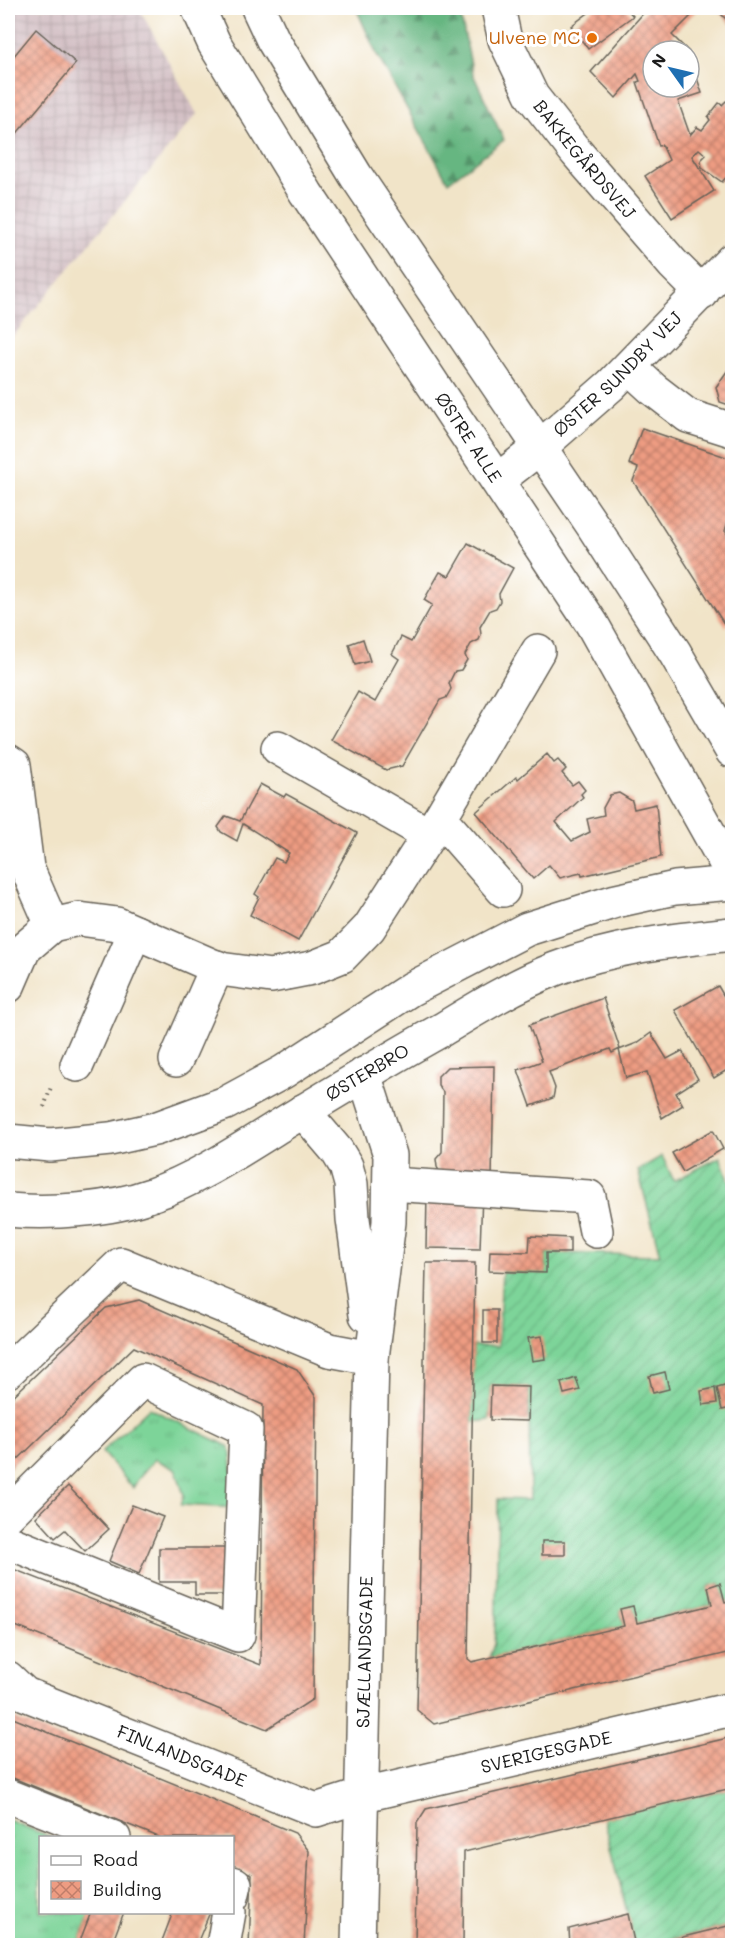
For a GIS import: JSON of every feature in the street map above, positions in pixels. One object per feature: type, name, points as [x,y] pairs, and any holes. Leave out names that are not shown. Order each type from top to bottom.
[{"type":"street","name":"ØSTRE ALLE","points":[[198,8],[214,43],[306,193],[592,624],[732,874]]},
{"type":"street","points":[[258,8],[273,40],[356,176],[593,526],[675,653],[732,751]]},
{"type":"street","name":"BAKKEGÅRDSVEJ","points":[[498,8],[505,40],[532,96],[576,152],[673,264],[702,292]]},
{"type":"street","name":"ØSTER SUNDBY VEJ","points":[[498,480],[539,448],[629,368],[732,260]]},
{"type":"street","points":[[629,368],[688,416],[732,430]]},
{"type":"street","points":[[8,986],[24,950],[52,925],[79,919],[117,924],[217,967],[271,976],[312,968],[342,956],[369,928],[434,826],[538,651]]},
{"type":"street","points":[[279,748],[434,826],[503,890]]},
{"type":"street","points":[[8,761],[15,765],[27,868],[52,925]]},
{"type":"street","points":[[8,1141],[50,1145],[110,1138],[155,1129],[226,1103],[283,1072],[411,989],[527,929],[616,900],[675,888],[732,883]]},
{"type":"street","points":[[77,1065],[135,932]]},
{"type":"street","name":"ØSTERBRO","points":[[8,1210],[35,1213],[68,1211],[151,1196],[214,1166],[364,1074],[506,992],[555,969],[595,956],[635,947],[732,934]]},
{"type":"street","points":[[176,1060],[217,967]]},
{"type":"street","name":"SJÆLLANDSGADE","points":[[358,1946],[372,1358],[389,1222],[390,1184],[390,1155],[364,1074]]},
{"type":"street","name":"SJÆLLANDSGADE","points":[[303,1111],[338,1151],[346,1166],[351,1184],[353,1219],[372,1358]]},
{"type":"street","points":[[390,1184],[589,1197],[596,1231]]},
{"type":"street","points":[[8,1371],[121,1264],[329,1350],[372,1358]]},
{"type":"street","points":[[8,1515],[143,1380],[246,1429],[238,1635],[8,1542]]},
{"type":"street","name":"FINLANDSGADE","points":[[8,1678],[26,1694],[316,1810],[360,1796]]},
{"type":"street","name":"SVERIGESGADE","points":[[360,1796],[732,1709]]},
{"type":"street","points":[[8,1796],[109,1836]]},
{"type":"street","points":[[223,1946],[230,1914]]},
{"type":"shaded area","points":[[8,8],[139,8],[197,114],[8,342]]},
{"type":"green space","points":[[356,8],[459,8],[473,74],[504,140],[448,182],[376,53]]},
{"type":"green space","points":[[662,1156],[674,1181],[720,1157],[732,1188],[732,1601],[725,1602],[720,1583],[708,1587],[712,1605],[637,1623],[633,1607],[620,1610],[624,1626],[489,1658],[494,1644],[496,1614],[498,1499],[530,1500],[529,1387],[491,1386],[490,1420],[472,1422],[473,1346],[498,1346],[502,1272],[546,1273],[546,1253],[660,1255],[638,1170]]},
{"type":"green space","points":[[149,1408],[230,1447],[236,1508],[181,1505],[184,1495],[176,1470],[155,1459],[133,1488],[102,1452]]},
{"type":"green space","points":[[732,1788],[732,1925],[646,1945],[635,1945],[604,1818]]},
{"type":"green space","points":[[8,1820],[48,1836],[39,1836],[39,1914],[91,1914],[78,1945],[8,1945]]},
{"type":"building","name":"Ulvene MC","points":[[595,8],[626,8],[633,16],[588,49],[571,26]]},
{"type":"building","points":[[648,8],[699,8],[672,35],[676,39],[641,39],[641,94],[637,74],[616,98],[591,72]]},
{"type":"building","points":[[715,8],[732,8],[732,25]]},
{"type":"building","points":[[36,29],[76,63],[8,144],[8,63]]},
{"type":"building","points":[[643,99],[684,99],[678,101],[690,135],[697,127],[702,130],[710,120],[708,117],[719,103],[722,105],[726,101],[732,106],[732,175],[730,173],[722,182],[702,168],[701,160],[706,155],[699,149],[692,156],[714,191],[672,218],[645,176],[669,160],[662,145],[659,146]]},
{"type":"building","points":[[732,364],[732,406],[720,402],[716,387]]},
{"type":"building","points":[[642,428],[732,459],[732,513],[725,531],[732,542],[732,627],[729,620],[726,627],[633,481],[638,468],[629,464]]},
{"type":"building","points":[[468,543],[513,568],[499,594],[500,601],[496,608],[490,610],[480,627],[479,640],[471,644],[465,655],[467,660],[461,670],[455,671],[449,683],[451,689],[446,698],[440,700],[402,766],[386,770],[331,740],[358,692],[375,702],[399,659],[392,654],[401,637],[411,642],[432,605],[424,600],[440,572],[449,576]]},
{"type":"building","points":[[363,639],[370,661],[355,665],[349,644]]},
{"type":"building","points":[[547,754],[554,763],[558,760],[566,769],[562,773],[572,785],[578,781],[585,790],[581,794],[583,797],[556,822],[572,841],[590,832],[587,819],[604,815],[603,808],[610,795],[619,793],[632,801],[634,809],[656,804],[661,857],[582,876],[581,873],[560,878],[549,865],[533,879],[476,812]]},
{"type":"building","points":[[260,784],[284,797],[286,794],[357,833],[298,941],[250,915],[259,897],[255,894],[275,858],[284,862],[289,853],[243,824],[237,841],[221,832],[218,827],[226,816],[240,821]]},
{"type":"building","points":[[718,986],[732,1010],[732,1067],[714,1078],[675,1010]]},
{"type":"building","points":[[603,998],[620,1049],[612,1053],[610,1049],[549,1072],[555,1088],[553,1098],[531,1106],[518,1070],[542,1061],[529,1025]]},
{"type":"building","points":[[651,1033],[667,1059],[682,1051],[698,1079],[676,1093],[683,1105],[662,1118],[647,1072],[626,1078],[619,1050],[637,1043]]},
{"type":"building","points":[[494,1066],[492,1180],[441,1174],[436,1159],[442,1152],[443,1092],[438,1085],[438,1076],[447,1067]]},
{"type":"building","points":[[713,1130],[723,1149],[683,1172],[672,1153]]},
{"type":"building","points":[[427,1193],[482,1194],[480,1249],[426,1248]]},
{"type":"building","points":[[530,1236],[570,1238],[570,1253],[546,1253],[546,1273],[489,1271],[490,1251],[529,1252]]},
{"type":"building","points":[[426,1263],[475,1263],[468,1659],[472,1662],[624,1626],[620,1609],[633,1606],[637,1623],[712,1605],[708,1587],[720,1583],[725,1602],[732,1601],[732,1652],[434,1724],[417,1710]]},
{"type":"building","points":[[139,1300],[297,1369],[316,1397],[313,1699],[267,1729],[8,1623],[8,1567],[261,1665],[263,1405],[134,1347],[8,1469],[8,1401],[106,1308]]},
{"type":"building","points":[[483,1310],[497,1310],[497,1343],[483,1343]]},
{"type":"building","points":[[542,1336],[545,1359],[532,1361],[528,1338]]},
{"type":"building","points":[[665,1372],[669,1389],[653,1393],[649,1376]]},
{"type":"building","points":[[576,1378],[580,1390],[564,1394],[561,1383]]},
{"type":"building","points":[[732,1384],[732,1408],[722,1410],[717,1388]]},
{"type":"building","points":[[491,1386],[529,1387],[528,1421],[490,1420]]},
{"type":"building","points":[[715,1388],[717,1403],[703,1405],[701,1391]]},
{"type":"building","points":[[68,1486],[109,1529],[85,1551],[65,1530],[55,1538],[36,1517]]},
{"type":"building","points":[[132,1505],[163,1517],[139,1574],[109,1561]]},
{"type":"building","points":[[542,1541],[565,1541],[565,1555],[542,1555]]},
{"type":"building","points":[[159,1548],[225,1548],[225,1595],[195,1595],[195,1582],[159,1582]]},
{"type":"building","points":[[8,1716],[295,1833],[309,1851],[304,1946],[249,1946],[252,1874],[234,1867],[234,1836],[156,1836],[8,1776]]},
{"type":"building","points":[[732,1737],[732,1788],[464,1852],[463,1946],[415,1946],[417,1823],[426,1809]]},
{"type":"building","points":[[90,1914],[123,1914],[111,1946],[78,1946]]},
{"type":"building","points":[[172,1914],[209,1914],[196,1946],[160,1946]]},
{"type":"building","points":[[628,1914],[635,1946],[570,1946],[569,1929]]},
{"type":"building","points":[[732,1925],[732,1946],[650,1946],[650,1945]]},
{"type":"place","name":"Ulvene MC","points":[[592,38]]}]
